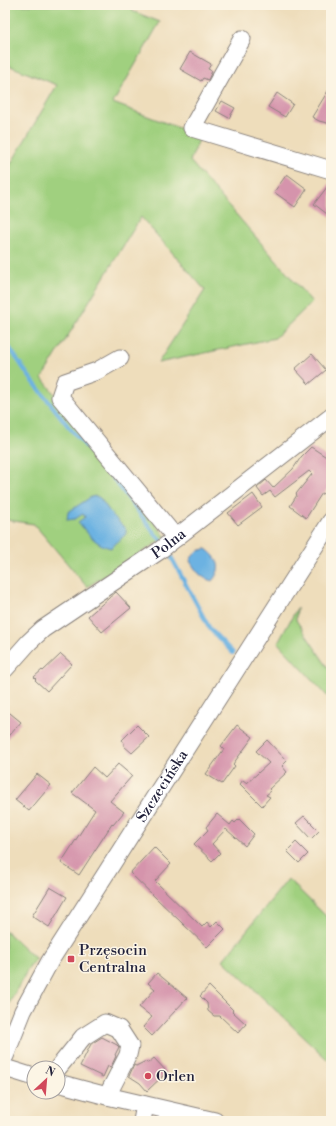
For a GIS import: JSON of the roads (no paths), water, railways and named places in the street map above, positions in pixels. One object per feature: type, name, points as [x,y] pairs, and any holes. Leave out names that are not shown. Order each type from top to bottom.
[{"type":"street","points":[[242,40],[192,128],[331,170]]},
{"type":"street","points":[[120,358],[98,371],[65,382],[60,396],[176,538]]},
{"type":"street","name":"Polna","points":[[5,669],[43,629],[146,560],[176,538],[331,417]]},
{"type":"street","name":"Szczecińska","points":[[5,1057],[23,1011],[50,961],[331,521]]},
{"type":"street","points":[[64,1060],[83,1037],[105,1023],[119,1029],[130,1046],[128,1055],[107,1096]]},
{"type":"street","points":[[5,1057],[26,1071]]},
{"type":"street","points":[[66,1085],[107,1096],[149,1112],[215,1121]]},
{"type":"water","points":[[96,496],[100,498],[112,515],[126,529],[126,534],[111,548],[96,541],[78,522],[85,517],[83,514],[75,519],[67,520],[68,512],[91,497]]},
{"type":"water","points":[[206,549],[214,556],[218,564],[218,572],[212,581],[199,574],[190,561],[196,552]]},
{"type":"waterway","points":[[5,341],[28,375],[68,426],[110,474],[155,534],[162,541]]},
{"type":"waterway","points":[[169,553],[210,629],[233,653]]},
{"type":"place","name":"Przęsocin Centralna","points":[[71,959]]},
{"type":"place","name":"Orlen","points":[[148,1076]]}]
